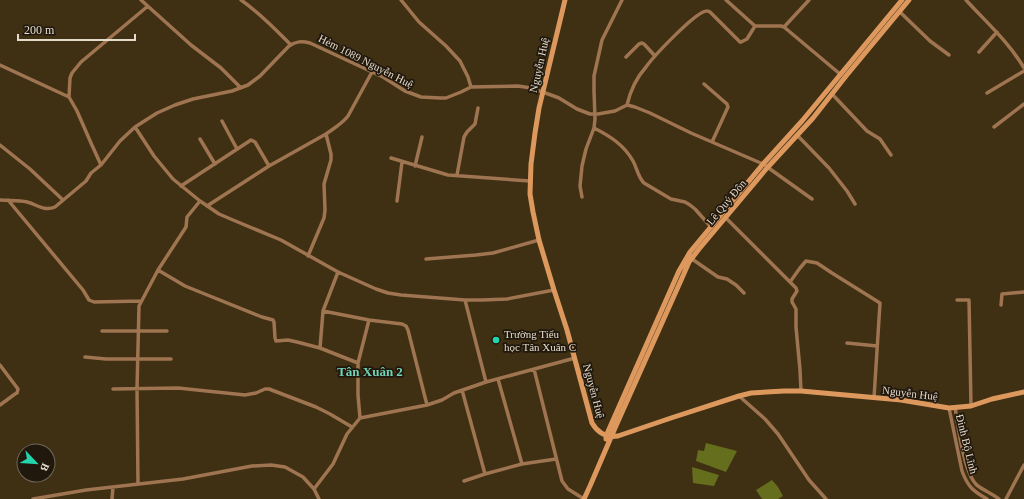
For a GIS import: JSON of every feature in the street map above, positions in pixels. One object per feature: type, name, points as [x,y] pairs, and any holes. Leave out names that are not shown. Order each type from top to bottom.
[{"type":"main road","name":"Nguyễn Huệ","points":[[565,0],[542,92],[535,133],[530,194],[540,240],[575,358],[592,423],[595,429],[608,436],[618,436],[739,396],[751,393],[784,390],[901,400],[949,408],[971,406],[992,399],[1024,392]]},
{"type":"main road","name":"Lê Quý Đôn","points":[[584,499],[607,448],[608,436],[662,316],[692,259],[726,218],[765,166],[813,118],[902,0]]},
{"type":"main road","name":"Lê Quý Đôn","points":[[662,316],[679,271],[690,252],[765,166],[840,74],[900,12],[909,0]]},
{"type":"street","points":[[141,0],[192,45],[221,68],[241,88]]},
{"type":"street","points":[[0,200],[26,202],[48,209],[55,207],[86,182],[91,173],[101,165],[120,141],[135,128],[157,113],[193,99],[241,88],[248,85],[260,76],[291,45],[271,24],[241,0]]},
{"type":"street","points":[[401,0],[419,22],[446,46],[460,61],[471,87]]},
{"type":"street","points":[[582,197],[580,186],[582,166],[586,149],[594,128],[594,76],[602,40],[622,0]]},
{"type":"street","points":[[726,0],[755,26],[784,27],[840,74]]},
{"type":"street","points":[[784,27],[808,0]]},
{"type":"street","points":[[966,0],[1023,61],[1024,68]]},
{"type":"street","points":[[101,165],[77,111],[69,97],[70,78],[76,67],[148,6]]},
{"type":"street","points":[[627,105],[628,99],[645,67],[680,31],[696,17],[706,11],[710,12],[740,42],[745,40],[755,26]]},
{"type":"street","points":[[900,12],[930,41],[949,55]]},
{"type":"street","points":[[979,52],[996,32]]},
{"type":"street","name":"Hẻm 1089 Nguyễn Huệ","points":[[291,45],[302,41],[310,43],[384,77],[405,91],[421,97],[446,98],[471,87],[518,86],[559,98],[583,112],[595,114]]},
{"type":"street","points":[[626,57],[639,44],[642,43],[655,56]]},
{"type":"street","points":[[0,65],[69,97]]},
{"type":"street","points":[[987,93],[1024,71]]},
{"type":"street","points":[[208,206],[269,166],[326,134],[344,122],[372,72]]},
{"type":"street","points":[[704,84],[727,104],[728,107],[712,142]]},
{"type":"street","points":[[832,94],[866,131],[880,139],[891,155]]},
{"type":"street","points":[[994,127],[1024,104]]},
{"type":"street","points":[[595,114],[615,111],[627,105],[635,107],[765,166],[812,199]]},
{"type":"street","points":[[458,176],[464,137],[475,124],[478,108]]},
{"type":"street","points":[[222,121],[237,149]]},
{"type":"street","points":[[135,128],[154,156],[173,179],[200,201],[233,220],[281,240],[338,272],[376,289],[401,295],[465,300],[507,299],[554,290]]},
{"type":"street","points":[[594,128],[608,135],[621,145],[632,160],[641,180],[644,183],[671,199],[685,202],[690,205],[711,227]]},
{"type":"street","points":[[308,256],[325,210],[324,184],[331,160],[326,134]]},
{"type":"street","points":[[797,135],[829,168],[847,190],[855,204]]},
{"type":"street","points":[[415,166],[422,137]]},
{"type":"street","points":[[200,139],[215,164]]},
{"type":"street","points":[[181,186],[250,141],[254,141],[269,166]]},
{"type":"street","points":[[0,145],[30,169],[63,200]]},
{"type":"street","points":[[391,158],[441,173],[458,176],[530,181]]},
{"type":"street","points":[[397,201],[402,162]]},
{"type":"street","points":[[8,200],[83,290],[89,300],[94,302],[141,301]]},
{"type":"street","points":[[138,484],[138,308],[158,270],[186,226],[187,217],[200,201]]},
{"type":"street","points":[[726,218],[796,288],[792,302],[796,309],[800,391]]},
{"type":"street","points":[[426,259],[493,253],[540,240]]},
{"type":"street","points":[[692,259],[718,277],[727,279],[744,293]]},
{"type":"street","points":[[790,282],[806,261],[813,262],[817,263],[880,303],[874,398]]},
{"type":"street","points":[[158,270],[185,286],[273,320],[276,341],[292,340],[320,348],[358,364]]},
{"type":"street","points":[[320,348],[322,310],[338,272]]},
{"type":"street","points":[[1001,305],[1002,294],[1024,292]]},
{"type":"street","points":[[465,300],[486,382]]},
{"type":"street","points":[[957,300],[969,300],[971,406]]},
{"type":"street","points":[[322,310],[369,320],[402,324],[406,326],[427,405]]},
{"type":"street","points":[[360,418],[358,364],[369,320]]},
{"type":"street","points":[[102,331],[168,331]]},
{"type":"street","points":[[847,343],[877,346]]},
{"type":"street","points":[[84,357],[106,359],[171,359]]},
{"type":"street","points":[[314,489],[329,470],[343,441],[360,418],[427,405],[442,400],[454,393],[486,382],[575,358]]},
{"type":"street","points":[[0,365],[18,390],[17,393],[0,405]]},
{"type":"street","points":[[534,369],[562,481],[568,490],[584,499]]},
{"type":"street","points":[[498,379],[522,464]]},
{"type":"street","points":[[113,389],[178,388],[246,395],[267,389],[279,392],[316,408],[352,427]]},
{"type":"street","points":[[462,390],[485,474]]},
{"type":"street","points":[[739,396],[765,419],[778,434],[809,480],[826,499]]},
{"type":"street","name":"Đinh Bộ Lĩnh","points":[[955,407],[964,453],[973,481],[978,486],[999,499]]},
{"type":"street","name":"Đinh Bộ Lĩnh","points":[[949,408],[965,479],[976,493],[988,499]]},
{"type":"street","points":[[464,481],[522,464],[556,459]]},
{"type":"street","points":[[33,499],[178,479],[252,466],[271,465],[285,467],[295,472],[306,480],[314,489],[319,499]]},
{"type":"street","points":[[1006,499],[1024,465]]},
{"type":"street","points":[[112,499],[113,487]]},
{"type":"shaded area","points":[[706,443],[737,451],[726,472],[696,461],[698,450],[704,451]]},
{"type":"shaded area","points":[[692,467],[719,475],[714,486],[693,483]]},
{"type":"shaded area","points":[[772,480],[783,496],[778,499],[762,499],[756,490]]},
{"type":"place","name":"Trường Tiểu học Tân Xuân C","points":[[496,340]]},
{"type":"district","name":"Tân Xuân 2","points":[[370,371]]}]
